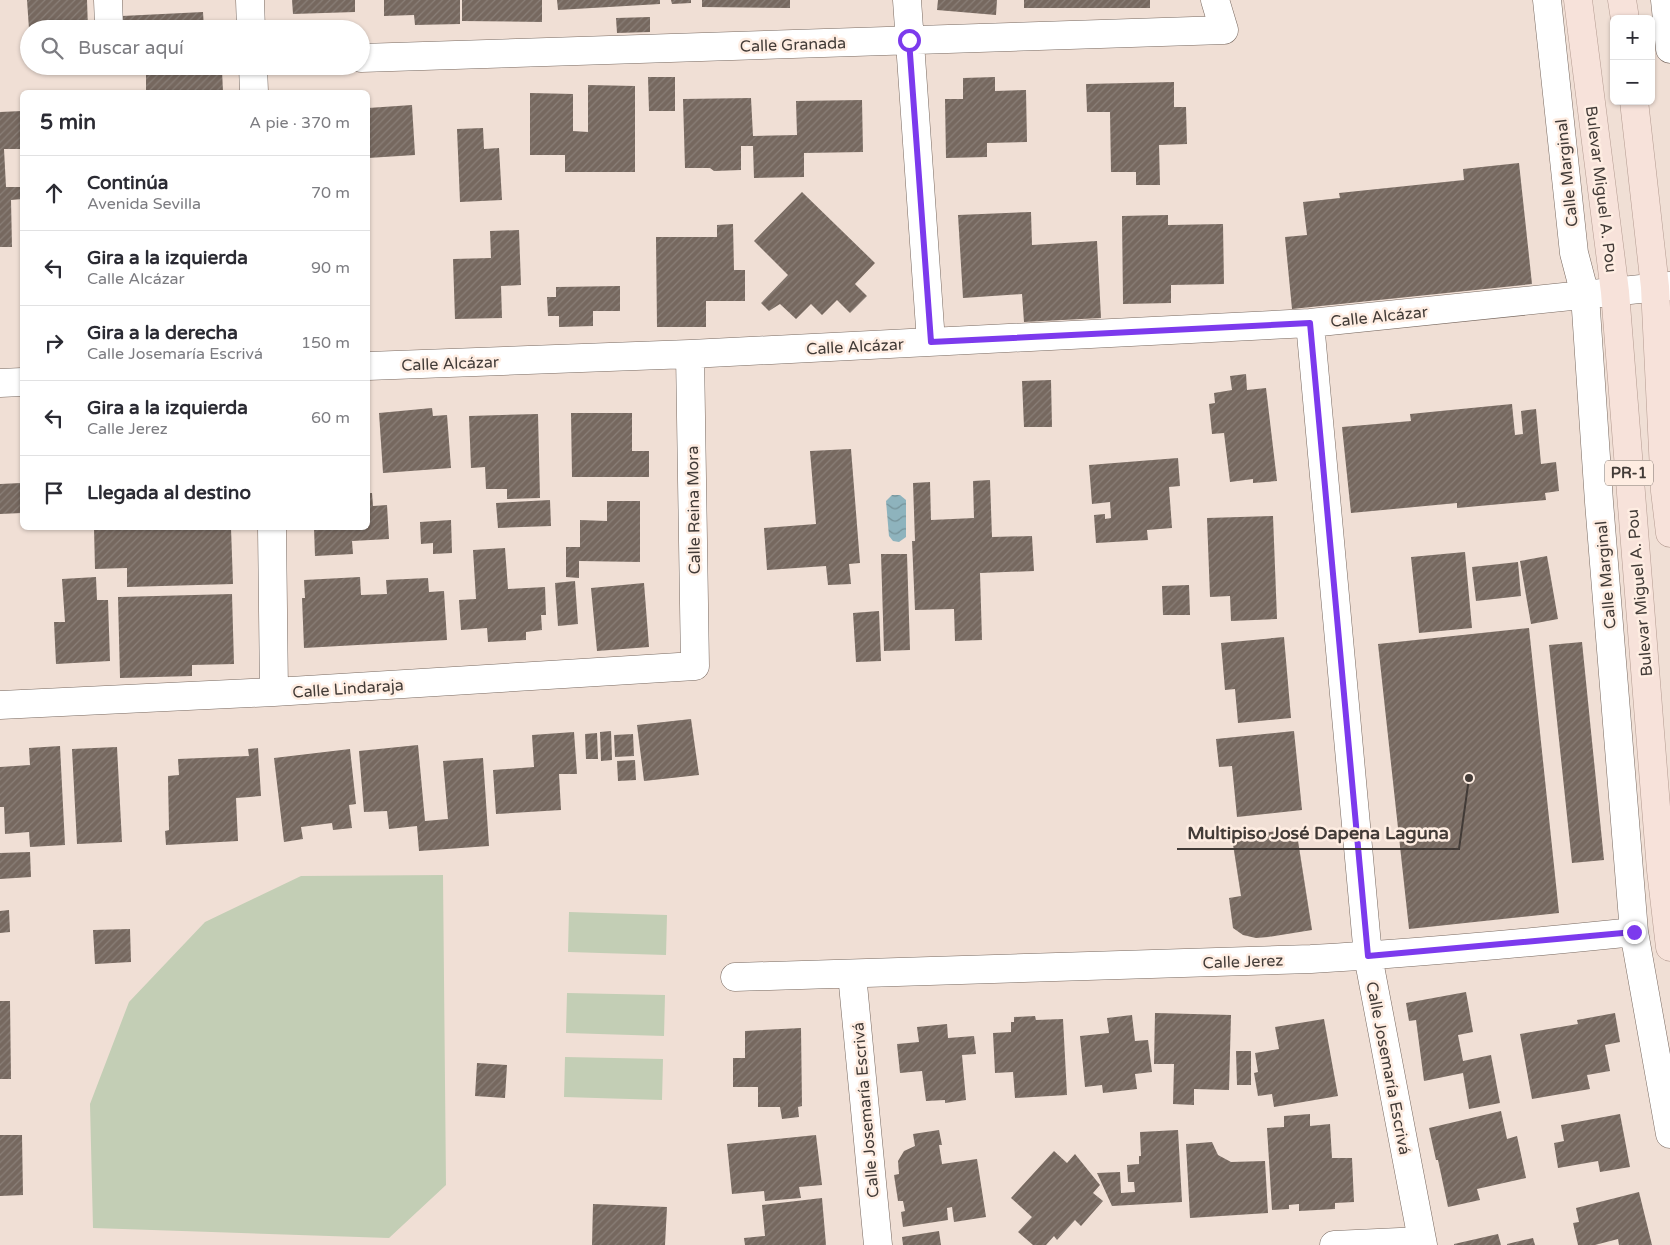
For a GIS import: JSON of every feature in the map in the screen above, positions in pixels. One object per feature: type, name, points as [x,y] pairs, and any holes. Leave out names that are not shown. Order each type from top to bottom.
[{"type":"main road","name":"Bulevar Miguel A. Pou","points":[[1578,0],[1615,292],[1660,861],[1670,947]]},
{"type":"main road","points":[[1622,0],[1624,15]]},
{"type":"main road","name":"PR-1","points":[[1635,105],[1663,287],[1665,491],[1670,533]]},
{"type":"street","points":[[250,0],[251,20]]},
{"type":"street","points":[[907,0],[931,342]]},
{"type":"street","name":"Calle Granada","points":[[370,58],[1224,30],[1216,0]]},
{"type":"street","name":"Calle Marginal","points":[[1548,8],[1574,253],[1586,295],[1599,502],[1634,932],[1670,1134]]},
{"type":"street","points":[[1667,14],[1670,49]]},
{"type":"street","points":[[253,75],[254,90]]},
{"type":"street","name":"Calle Alcázar","points":[[370,366],[690,354],[1310,323],[1663,287]]},
{"type":"street","name":"Calle Josemaría Escrivá","points":[[1310,323],[1368,956],[1422,1243]]},
{"type":"street","name":"Calle Reina Mora","points":[[690,354],[695,666]]},
{"type":"street","points":[[0,383],[20,382]]},
{"type":"street","points":[[272,530],[274,692]]},
{"type":"street","name":"Calle Lindaraja","points":[[0,705],[274,692],[695,666]]},
{"type":"street","name":"Calle Jerez","points":[[735,977],[1368,956],[1634,932]]},
{"type":"street","name":"Calle Josemaría Escrivá","points":[[852,974],[878,1245]]},
{"type":"street","points":[[1334,1245],[1422,1243]]},
{"type":"green space","points":[[443,875],[446,1185],[389,1238],[93,1228],[90,1104],[129,1002],[205,922],[301,876]]},
{"type":"green space","points":[[569,912],[667,915],[666,955],[568,952]]},
{"type":"green space","points":[[567,993],[665,995],[664,1036],[566,1033]]},
{"type":"green space","points":[[565,1057],[663,1059],[662,1100],[564,1097]]},
{"type":"water","points":[[892,495],[900,495],[906,500],[906,537],[899,542],[893,541],[889,536],[886,501]]},
{"type":"building","points":[[27,0],[87,0],[88,20],[28,20]]},
{"type":"building","points":[[292,0],[355,0],[355,12],[293,14]]},
{"type":"building","points":[[384,0],[460,0],[460,24],[415,25],[414,15],[384,16]]},
{"type":"building","points":[[462,0],[542,0],[542,22],[462,21]]},
{"type":"building","points":[[557,0],[660,0],[660,4],[558,10]]},
{"type":"building","points":[[671,0],[691,0],[691,3],[672,4]]},
{"type":"building","points":[[702,0],[790,0],[790,8],[702,7]]},
{"type":"building","points":[[938,0],[997,0],[996,15],[937,10]]},
{"type":"building","points":[[1024,0],[1150,0],[1150,8],[1024,8]]},
{"type":"building","points":[[203,12],[203,20],[122,20],[122,16]]},
{"type":"building","points":[[650,17],[650,32],[617,33],[616,18]]},
{"type":"building","points":[[146,75],[222,75],[223,90],[146,90]]},
{"type":"building","points":[[648,77],[675,77],[675,111],[649,111]]},
{"type":"building","points":[[995,77],[995,91],[1026,90],[1027,142],[987,143],[987,157],[946,158],[945,99],[963,99],[963,78]]},
{"type":"building","points":[[1174,82],[1174,107],[1186,107],[1187,144],[1159,145],[1160,185],[1136,185],[1136,172],[1111,172],[1110,112],[1087,112],[1086,84]]},
{"type":"building","points":[[588,85],[635,86],[635,172],[565,172],[565,155],[530,155],[530,93],[573,94],[573,131],[588,132]]},
{"type":"building","points":[[751,98],[753,136],[797,135],[796,101],[862,100],[863,152],[804,153],[804,177],[754,178],[753,146],[741,146],[741,170],[714,171],[710,168],[685,168],[683,99]]},
{"type":"building","points":[[412,105],[415,155],[370,158],[370,108]]},
{"type":"building","points":[[20,111],[20,149],[4,149],[6,187],[20,187],[20,199],[11,200],[12,247],[0,247],[0,112]]},
{"type":"building","points":[[483,128],[484,149],[499,148],[502,200],[460,202],[457,129]]},
{"type":"building","points":[[1519,163],[1532,284],[1292,309],[1285,237],[1307,235],[1303,202],[1340,198],[1339,193],[1464,180],[1463,169]]},
{"type":"building","points":[[802,192],[875,263],[855,284],[867,296],[850,313],[837,300],[822,315],[811,304],[796,319],[780,304],[769,311],[761,303],[788,275],[754,241]]},
{"type":"building","points":[[1031,212],[1032,245],[1097,241],[1101,318],[1024,322],[1022,294],[963,298],[958,215]]},
{"type":"building","points":[[1168,215],[1168,225],[1223,224],[1224,284],[1171,285],[1171,303],[1123,304],[1122,216]]},
{"type":"building","points":[[733,224],[734,270],[745,270],[745,301],[706,301],[706,327],[657,327],[656,237],[717,237],[717,225]]},
{"type":"building","points":[[519,230],[521,285],[501,286],[502,318],[455,319],[453,259],[491,258],[490,231]]},
{"type":"building","points":[[620,286],[620,311],[593,311],[593,326],[559,327],[559,316],[548,316],[547,297],[556,297],[556,287]]},
{"type":"building","points":[[1246,374],[1247,390],[1266,388],[1277,481],[1253,483],[1253,479],[1230,482],[1224,433],[1212,434],[1209,404],[1215,403],[1214,393],[1232,390],[1230,376]]},
{"type":"building","points":[[1051,380],[1052,427],[1024,427],[1022,381]]},
{"type":"building","points":[[1512,404],[1515,435],[1523,434],[1521,411],[1536,409],[1541,464],[1556,462],[1559,491],[1545,493],[1546,500],[1457,508],[1457,503],[1351,513],[1342,427],[1411,421],[1410,414]]},
{"type":"building","points":[[432,408],[433,416],[447,415],[451,468],[383,473],[379,413]]},
{"type":"building","points":[[571,413],[632,413],[632,451],[649,451],[649,477],[572,477]]},
{"type":"building","points":[[538,414],[540,498],[507,499],[507,489],[486,489],[485,467],[471,468],[469,416]]},
{"type":"building","points":[[851,449],[860,563],[849,564],[851,584],[828,585],[826,566],[767,570],[764,528],[816,524],[810,451]]},
{"type":"building","points":[[1178,458],[1180,486],[1169,487],[1172,528],[1147,530],[1148,540],[1096,543],[1094,515],[1105,514],[1105,519],[1111,518],[1110,502],[1092,504],[1089,465]]},
{"type":"building","points":[[990,480],[992,537],[1032,536],[1034,571],[980,573],[982,640],[955,641],[954,609],[915,610],[912,541],[915,541],[913,483],[930,482],[931,520],[974,518],[973,481]]},
{"type":"building","points":[[20,483],[20,513],[0,514],[0,484]]},
{"type":"building","points":[[370,493],[372,493],[373,506],[387,505],[389,539],[352,541],[353,554],[315,556],[314,530],[370,530]]},
{"type":"building","points":[[550,500],[551,526],[498,528],[496,503]]},
{"type":"building","points":[[607,501],[640,501],[640,562],[579,561],[579,578],[566,577],[566,547],[580,547],[580,520],[607,521]]},
{"type":"building","points":[[1273,516],[1277,619],[1231,621],[1230,596],[1210,597],[1207,518]]},
{"type":"building","points":[[451,520],[452,553],[433,554],[433,543],[421,544],[420,522]]},
{"type":"building","points":[[94,530],[231,530],[233,584],[127,587],[127,568],[95,569]]},
{"type":"building","points":[[505,548],[508,589],[545,587],[546,615],[541,615],[542,630],[526,632],[526,640],[488,642],[487,628],[461,630],[459,600],[476,599],[473,550]]},
{"type":"building","points":[[1465,552],[1472,628],[1419,633],[1411,557]]},
{"type":"building","points":[[881,554],[907,554],[910,650],[884,651]]},
{"type":"building","points":[[1547,556],[1558,619],[1531,624],[1520,561]]},
{"type":"building","points":[[1518,562],[1521,596],[1476,601],[1472,567]]},
{"type":"building","points":[[96,577],[97,600],[108,600],[110,661],[56,664],[54,622],[65,622],[62,579]]},
{"type":"building","points":[[360,577],[361,595],[387,594],[386,580],[428,578],[429,592],[444,591],[447,640],[304,648],[302,598],[305,598],[304,580]]},
{"type":"building","points":[[575,581],[578,624],[558,626],[555,583]]},
{"type":"building","points":[[644,583],[649,647],[597,651],[591,588]]},
{"type":"building","points":[[1189,585],[1190,615],[1163,615],[1162,586]]},
{"type":"building","points":[[232,594],[234,664],[192,665],[192,676],[120,678],[118,597]]},
{"type":"building","points":[[879,611],[881,661],[856,662],[853,613]]},
{"type":"building","points":[[1529,628],[1559,913],[1409,929],[1378,644]]},
{"type":"building","points":[[1284,637],[1291,718],[1238,723],[1235,689],[1225,690],[1221,643]]},
{"type":"building","points":[[1582,642],[1604,860],[1572,863],[1549,645]]},
{"type":"building","points":[[691,719],[699,775],[644,781],[637,725]]},
{"type":"building","points":[[611,731],[612,760],[601,761],[600,732]]},
{"type":"building","points":[[1294,731],[1302,810],[1237,817],[1232,766],[1219,767],[1216,739]]},
{"type":"building","points":[[574,732],[577,774],[559,774],[561,810],[496,814],[493,770],[534,767],[532,735]]},
{"type":"building","points":[[597,733],[598,759],[586,759],[585,734]]},
{"type":"building","points":[[633,734],[634,756],[615,757],[614,735]]},
{"type":"building","points":[[418,745],[425,821],[448,819],[443,761],[483,758],[489,846],[419,851],[417,826],[389,829],[387,811],[364,812],[359,751]]},
{"type":"building","points":[[60,746],[65,845],[30,847],[29,832],[5,834],[4,807],[0,807],[0,767],[30,765],[29,748]]},
{"type":"building","points":[[117,747],[122,842],[77,844],[72,749]]},
{"type":"building","points":[[258,748],[261,796],[236,798],[238,841],[166,845],[165,831],[169,830],[168,776],[179,775],[178,759],[249,756],[248,749]]},
{"type":"building","points":[[350,749],[356,804],[349,805],[352,828],[333,830],[332,823],[301,827],[303,839],[284,842],[274,758]]},
{"type":"building","points":[[635,760],[636,780],[618,781],[617,761]]},
{"type":"building","points":[[1296,828],[1312,930],[1256,938],[1243,935],[1233,928],[1229,898],[1241,896],[1232,838]]},
{"type":"building","points":[[30,852],[31,877],[0,879],[0,853]]},
{"type":"building","points":[[9,910],[10,932],[0,933],[0,911]]},
{"type":"building","points":[[130,929],[131,962],[95,964],[93,930]]},
{"type":"building","points":[[1466,992],[1473,1032],[1458,1035],[1463,1061],[1491,1055],[1500,1103],[1469,1109],[1463,1073],[1424,1081],[1416,1020],[1409,1021],[1406,1003]]},
{"type":"building","points":[[0,1001],[10,1001],[11,1079],[0,1079]]},
{"type":"building","points":[[1155,1013],[1231,1015],[1229,1090],[1194,1089],[1194,1105],[1173,1104],[1174,1064],[1154,1064]]},
{"type":"building","points":[[1615,1013],[1620,1042],[1605,1045],[1610,1071],[1587,1075],[1590,1089],[1532,1099],[1520,1034],[1578,1024],[1577,1020]]},
{"type":"building","points":[[1132,1015],[1135,1041],[1148,1040],[1152,1072],[1135,1074],[1137,1089],[1103,1093],[1102,1085],[1085,1087],[1080,1036],[1109,1033],[1107,1018]]},
{"type":"building","points":[[1035,1016],[1036,1020],[1063,1019],[1067,1095],[1015,1098],[1013,1072],[995,1073],[993,1033],[1011,1032],[1011,1022],[1014,1022],[1014,1017]]},
{"type":"building","points":[[1324,1019],[1338,1096],[1274,1107],[1272,1094],[1258,1096],[1254,1073],[1258,1072],[1255,1053],[1279,1049],[1275,1027]]},
{"type":"building","points":[[947,1024],[948,1038],[974,1036],[976,1054],[962,1055],[966,1100],[945,1103],[945,1100],[926,1101],[922,1071],[900,1073],[897,1044],[919,1042],[917,1027]]},
{"type":"building","points":[[801,1028],[802,1106],[798,1107],[799,1117],[782,1119],[780,1107],[758,1107],[758,1087],[733,1087],[733,1058],[745,1058],[745,1031]]},
{"type":"building","points":[[1236,1051],[1251,1051],[1251,1085],[1237,1085]]},
{"type":"building","points":[[477,1063],[507,1065],[505,1098],[475,1096]]},
{"type":"building","points":[[1501,1111],[1507,1139],[1517,1136],[1526,1178],[1477,1189],[1480,1200],[1448,1207],[1429,1128]]},
{"type":"building","points":[[1310,1114],[1310,1126],[1330,1124],[1332,1158],[1352,1158],[1354,1202],[1335,1203],[1335,1209],[1299,1211],[1299,1204],[1289,1205],[1289,1209],[1272,1210],[1267,1128],[1284,1127],[1284,1116]]},
{"type":"building","points":[[1620,1114],[1630,1167],[1600,1172],[1598,1161],[1558,1168],[1554,1143],[1564,1141],[1561,1125]]},
{"type":"building","points":[[939,1130],[942,1145],[939,1145],[942,1164],[977,1159],[986,1217],[954,1222],[952,1207],[947,1208],[948,1220],[903,1227],[901,1212],[905,1211],[903,1201],[898,1201],[894,1175],[899,1174],[898,1161],[904,1151],[915,1146],[913,1134]]},
{"type":"building","points":[[1178,1130],[1182,1202],[1112,1206],[1097,1173],[1120,1172],[1121,1193],[1135,1192],[1134,1182],[1128,1182],[1127,1165],[1139,1164],[1139,1156],[1141,1156],[1140,1132]]},
{"type":"building","points":[[0,1135],[22,1135],[23,1195],[0,1196]]},
{"type":"building","points":[[816,1135],[822,1185],[799,1187],[801,1198],[765,1201],[764,1191],[732,1194],[727,1144]]},
{"type":"building","points":[[1212,1142],[1218,1155],[1231,1162],[1265,1161],[1268,1213],[1190,1218],[1186,1144]]},
{"type":"building","points":[[1054,1151],[1067,1163],[1075,1154],[1100,1185],[1093,1193],[1103,1201],[1081,1226],[1075,1220],[1057,1240],[1054,1236],[1046,1245],[1033,1245],[1018,1232],[1032,1217],[1011,1198]]},
{"type":"building","points":[[1639,1192],[1652,1245],[1619,1245],[1618,1239],[1595,1245],[1578,1245],[1573,1223],[1579,1222],[1576,1208]]},
{"type":"building","points":[[822,1198],[826,1245],[745,1245],[744,1238],[765,1236],[762,1205]]},
{"type":"building","points":[[593,1204],[667,1207],[665,1245],[592,1245]]},
{"type":"building","points":[[939,1231],[941,1245],[903,1245],[902,1237]]},
{"type":"building","points":[[1498,1234],[1501,1245],[1454,1245],[1454,1244]]},
{"type":"building","points":[[1533,1238],[1535,1245],[1507,1245],[1507,1244]]},
{"type":"place","name":"Multipiso José Dapena Laguna","points":[[1469,778]]},
{"type":"route","points":[[909,40],[931,342],[1310,323],[1368,956],[1634,932]]}]
